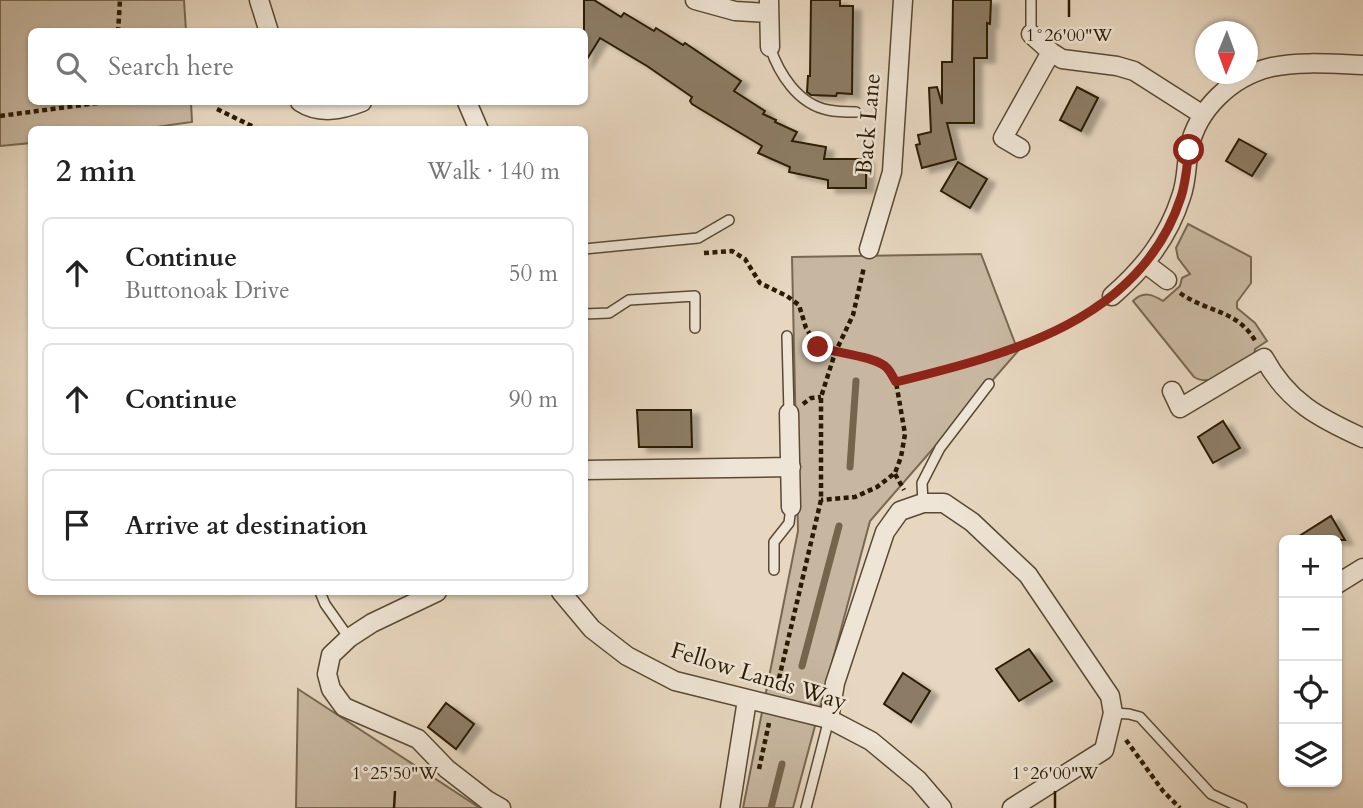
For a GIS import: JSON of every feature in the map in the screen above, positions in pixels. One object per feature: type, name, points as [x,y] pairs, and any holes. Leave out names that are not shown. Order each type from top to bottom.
[{"type":"street","points":[[259,0],[269,28]]},
{"type":"street","points":[[695,0],[736,11],[769,6],[770,47]]},
{"type":"street","name":"Back Lane","points":[[869,249],[891,172],[903,0]]},
{"type":"street","points":[[1031,34],[1062,59],[1117,66],[1134,71],[1203,114]]},
{"type":"street","points":[[1020,148],[1003,138],[1051,52]]},
{"type":"street","points":[[1112,296],[1146,264],[1164,237],[1181,199],[1196,126],[1216,99],[1228,88],[1269,68],[1288,65],[1363,65]]},
{"type":"street","points":[[307,105],[327,111],[354,105]]},
{"type":"street","points":[[468,105],[477,126]]},
{"type":"street","points":[[1146,264],[1167,280]]},
{"type":"street","points":[[1172,391],[1180,408],[1264,358],[1274,375],[1304,407],[1316,416],[1363,438]]},
{"type":"street","points":[[789,414],[791,507]]},
{"type":"street","points":[[588,470],[791,467]]},
{"type":"street","points":[[830,719],[835,683],[886,532],[900,511],[923,503],[944,503],[972,522],[1028,575],[1110,696],[1113,713],[1104,750],[1012,808]]},
{"type":"street","points":[[1342,581],[1363,568]]},
{"type":"street","points":[[431,595],[372,623],[349,638],[331,655],[327,674],[331,689],[344,707],[418,739],[447,769],[501,808]]},
{"type":"street","name":"Fellow Lands Way","points":[[564,595],[592,628],[627,656],[675,681],[830,719],[871,741],[918,780],[942,808]]},
{"type":"street","points":[[730,808],[747,700]]},
{"type":"lane","points":[[1031,0],[1031,34]]},
{"type":"lane","points":[[770,47],[776,67],[793,89],[814,105],[828,110],[856,112]]},
{"type":"lane","points":[[588,249],[698,238],[729,220]]},
{"type":"lane","points":[[588,314],[609,313],[629,300],[695,296],[695,328]]},
{"type":"lane","points":[[787,336],[789,414]]},
{"type":"lane","points":[[923,503],[922,483],[940,447],[989,384]]},
{"type":"lane","points":[[774,570],[774,542],[789,523],[791,507]]},
{"type":"lane","points":[[321,595],[349,638]]},
{"type":"lane","points":[[1113,713],[1140,717],[1211,794],[1242,808]]},
{"type":"lane","points":[[806,808],[830,719]]},
{"type":"path","points":[[118,28],[120,0]]},
{"type":"path","points":[[0,116],[82,105]]},
{"type":"path","points":[[217,109],[252,126]]},
{"type":"path","points":[[756,782],[821,500],[821,397],[835,353],[853,315],[869,249]]},
{"type":"path","points":[[693,254],[732,251],[745,259],[760,283],[799,305],[806,328],[818,347],[869,359],[886,366],[896,382],[905,433],[895,473],[855,497],[821,500]]},
{"type":"path","points":[[1167,280],[1193,302],[1239,321],[1251,334],[1264,358]]},
{"type":"path","points":[[896,382],[1006,353],[1054,332],[1112,296]]},
{"type":"path","points":[[1110,732],[1123,736],[1163,791],[1180,808]]},
{"type":"shaded area","points":[[0,0],[184,0],[186,28],[28,28],[28,105],[191,105],[192,122],[164,126],[28,126],[28,143],[0,146]]},
{"type":"shaded area","points":[[1188,224],[1251,257],[1251,283],[1237,302],[1237,308],[1255,323],[1267,341],[1255,349],[1254,356],[1241,365],[1226,375],[1210,380],[1194,377],[1133,301],[1148,295],[1163,301],[1180,286],[1182,278],[1190,274],[1178,258],[1176,248]]},
{"type":"shaded area","points":[[981,254],[1018,351],[870,521],[793,808],[743,808],[798,531],[792,257]]},
{"type":"shaded area","points":[[298,689],[480,808],[296,808]]},
{"type":"building","points":[[584,0],[594,0],[621,17],[624,13],[654,31],[656,28],[683,45],[685,43],[741,81],[734,91],[765,111],[763,114],[776,120],[775,122],[797,132],[792,141],[826,147],[824,159],[866,159],[866,188],[828,188],[828,180],[789,172],[790,167],[758,153],[762,146],[692,104],[692,97],[600,38],[588,58],[588,28],[584,28]]},
{"type":"building","points":[[811,0],[840,0],[840,6],[853,6],[852,94],[811,95],[807,92],[810,76]]},
{"type":"building","points":[[953,0],[991,0],[990,24],[987,23],[987,58],[974,58],[974,123],[947,123],[956,159],[922,168],[916,145],[920,144],[918,135],[931,132],[929,88],[937,87],[942,104],[942,62],[952,62]]},
{"type":"building","points":[[1077,87],[1098,98],[1081,131],[1060,120]]},
{"type":"building","points":[[1239,139],[1266,154],[1252,176],[1226,161]]},
{"type":"building","points":[[958,162],[987,179],[970,208],[941,191]]},
{"type":"building","points":[[637,410],[691,410],[692,447],[639,447]]},
{"type":"building","points":[[1223,421],[1240,448],[1213,463],[1198,437]]},
{"type":"building","points":[[1331,516],[1345,540],[1342,540],[1342,535],[1301,535]]},
{"type":"building","points":[[1029,649],[1052,681],[1019,701],[996,669]]},
{"type":"building","points":[[903,673],[930,691],[911,722],[884,704]]},
{"type":"building","points":[[446,703],[474,724],[456,749],[428,727]]},
{"type":"waterway","points":[[850,467],[856,381]]},
{"type":"waterway","points":[[802,666],[839,526]]},
{"type":"waterway","points":[[771,808],[782,764]]},
{"type":"route","points":[[818,347],[869,359],[886,366],[896,382],[1006,353],[1054,332],[1112,296],[1146,264],[1164,237],[1181,199],[1189,150]]}]
